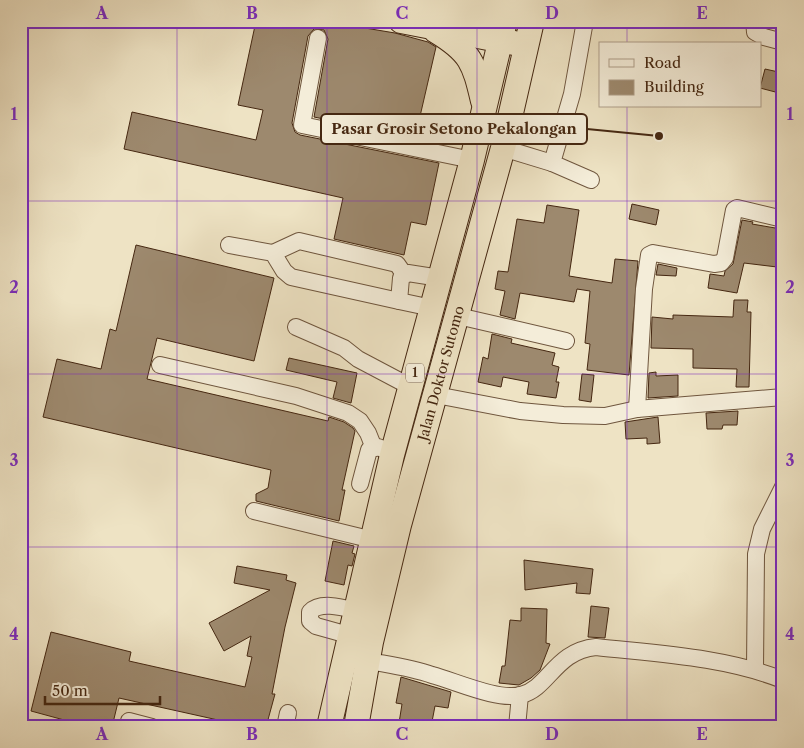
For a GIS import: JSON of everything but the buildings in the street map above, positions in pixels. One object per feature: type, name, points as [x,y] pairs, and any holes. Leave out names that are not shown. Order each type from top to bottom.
[{"type":"highway","points":[[401,21],[432,29],[457,44],[475,66],[484,105]]},
{"type":"highway","points":[[432,29],[503,26],[529,31]]},
{"type":"highway","name":"Jalan Doktor Sutomo","points":[[356,727],[372,540],[383,451],[411,388],[472,160],[503,26]]},
{"type":"highway","name":"Jalan Doktor Sutomo","points":[[367,613],[399,525],[436,396],[503,148],[529,31]]},
{"type":"highway","name":"Jalan Doktor Sutomo","points":[[330,727],[364,646]]},
{"type":"street","points":[[552,163],[572,94],[585,21]]},
{"type":"street","points":[[754,21],[754,32],[783,42]]},
{"type":"street","points":[[318,38],[302,125],[472,160]]},
{"type":"street","points":[[503,148],[552,163],[591,180]]},
{"type":"street","points":[[637,409],[644,290],[649,255],[653,253],[714,264],[721,263],[725,258],[734,210],[737,208],[783,219]]},
{"type":"street","points":[[229,245],[274,253],[299,241],[397,264],[404,274]]},
{"type":"street","points":[[274,253],[284,271],[291,277],[432,308]]},
{"type":"street","points":[[404,274],[440,278]]},
{"type":"street","points":[[399,302],[401,278],[404,274]]},
{"type":"street","points":[[458,316],[566,341]]},
{"type":"street","points":[[296,327],[344,348],[358,359],[411,388]]},
{"type":"street","points":[[160,365],[296,396],[348,413],[360,421],[383,451]]},
{"type":"street","points":[[436,396],[520,411],[605,416],[637,409],[783,397]]},
{"type":"street","points":[[360,484],[369,450],[383,451],[417,462]]},
{"type":"street","points":[[755,669],[756,554],[762,529],[783,487]]},
{"type":"street","points":[[254,511],[372,540]]},
{"type":"street","points":[[367,613],[322,606],[313,608],[310,612],[310,621],[316,626],[432,674],[481,691],[520,696],[530,691],[571,654],[583,648],[596,647],[684,657],[755,669],[783,680]]},
{"type":"street","points":[[517,727],[520,696]]},
{"type":"street","points":[[129,721],[152,727]]},
{"type":"place","name":"Pasar Grosir Setono Pekalongan","points":[[659,136]]}]
